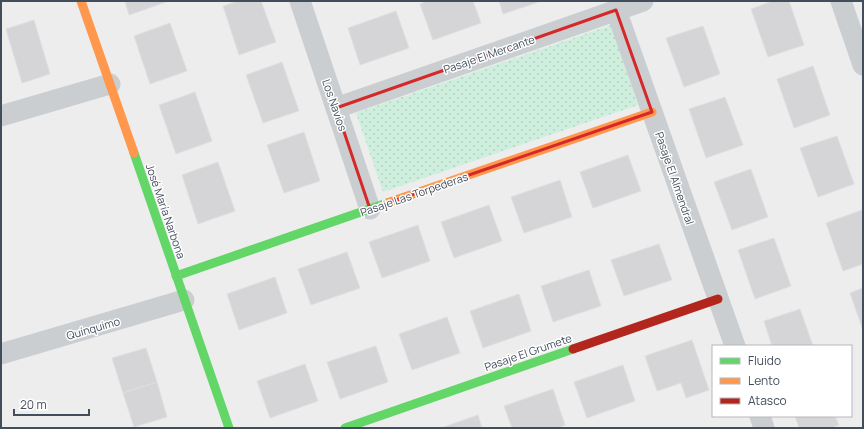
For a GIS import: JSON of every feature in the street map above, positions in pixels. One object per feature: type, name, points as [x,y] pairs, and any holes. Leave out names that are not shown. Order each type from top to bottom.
[{"type":"street","name":"José María Narbona","points":[[81,1],[229,428]]},
{"type":"street","name":"Los Navíos","points":[[300,1],[370,209]]},
{"type":"street","name":"Pasaje El Mercante","points":[[336,108],[643,1]]},
{"type":"street","points":[[841,1],[858,32],[863,65]]},
{"type":"street","name":"Pasaje El Almendral","points":[[616,10],[735,345]]},
{"type":"street","points":[[1,116],[110,84]]},
{"type":"street","name":"Pasaje Las Torpederas","points":[[176,276],[652,112]]},
{"type":"street","name":"Pasaje El Grumete","points":[[345,428],[718,299]]},
{"type":"street","name":"Quínquimo","points":[[1,354],[184,300]]},
{"type":"street","points":[[760,417],[764,428]]},
{"type":"highlighted area","points":[[616,10],[652,112],[370,209],[336,108]]},
{"type":"green space","points":[[611,25],[638,105],[383,192],[356,113]]},
{"type":"building","points":[[125,1],[165,1],[166,2],[129,15]]},
{"type":"building","points":[[238,1],[261,1],[276,42],[239,55],[223,6]]},
{"type":"building","points":[[428,1],[473,1],[481,23],[433,40],[420,4]]},
{"type":"building","points":[[499,1],[542,1],[503,14]]},
{"type":"building","points":[[773,1],[789,1],[804,45],[768,57],[751,9]]},
{"type":"building","points":[[396,11],[409,48],[360,65],[348,28]]},
{"type":"building","points":[[34,20],[50,74],[22,83],[6,29]]},
{"type":"building","points":[[170,23],[187,71],[150,84],[134,36]]},
{"type":"building","points":[[703,26],[720,74],[684,87],[666,38]]},
{"type":"building","points":[[282,62],[299,111],[263,123],[246,75]]},
{"type":"building","points":[[813,66],[830,115],[794,128],[777,79]]},
{"type":"building","points":[[195,92],[212,141],[176,154],[159,105]]},
{"type":"building","points":[[725,97],[743,145],[706,158],[689,109]]},
{"type":"building","points":[[304,132],[320,181],[284,193],[267,145]]},
{"type":"building","points":[[837,136],[854,184],[818,197],[800,148]]},
{"type":"building","points":[[628,155],[641,191],[593,208],[580,172]]},
{"type":"building","points":[[218,162],[235,211],[198,224],[182,175]]},
{"type":"building","points":[[751,169],[768,217],[732,230],[714,182]]},
{"type":"building","points":[[560,180],[572,217],[524,233],[511,197]]},
{"type":"building","points":[[489,205],[502,241],[454,258],[441,222]]},
{"type":"building","points":[[862,210],[863,264],[843,271],[826,223]]},
{"type":"building","points":[[418,225],[430,261],[382,278],[369,242]]},
{"type":"building","points":[[774,238],[791,286],[755,299],[738,250]]},
{"type":"building","points":[[659,244],[672,280],[624,296],[611,260]]},
{"type":"building","points":[[347,252],[360,288],[311,305],[298,269]]},
{"type":"building","points":[[589,270],[601,306],[553,322],[541,286]]},
{"type":"building","points":[[275,277],[287,313],[239,330],[227,294]]},
{"type":"building","points":[[863,288],[863,330],[850,293]]},
{"type":"building","points":[[519,294],[531,331],[483,348],[470,311]]},
{"type":"building","points":[[800,309],[813,345],[772,345],[764,321]]},
{"type":"building","points":[[447,317],[460,353],[412,370],[399,334]]},
{"type":"building","points":[[692,340],[709,390],[686,398],[681,383],[657,391],[645,356]]},
{"type":"building","points":[[376,346],[388,382],[340,399],[327,362]]},
{"type":"building","points":[[146,348],[157,382],[123,393],[112,358]]},
{"type":"building","points":[[305,364],[318,401],[270,418],[257,381]]},
{"type":"building","points":[[623,365],[635,401],[587,418],[574,382]]},
{"type":"building","points":[[157,382],[167,417],[134,427],[123,393]]},
{"type":"building","points":[[553,389],[565,425],[557,428],[512,428],[504,406]]},
{"type":"building","points":[[478,415],[482,428],[441,428]]},
{"type":"building","points":[[795,417],[835,417],[839,425],[831,428],[799,428]]},
{"type":"traffic: fast","points":[[134,153],[229,428]]},
{"type":"traffic: fast","points":[[176,276],[387,203]]},
{"type":"traffic: fast","points":[[345,428],[573,349]]},
{"type":"traffic: slow","points":[[81,1],[134,153]]},
{"type":"traffic: slow","points":[[387,203],[652,112]]},
{"type":"traffic: jam","points":[[573,349],[718,299]]}]
